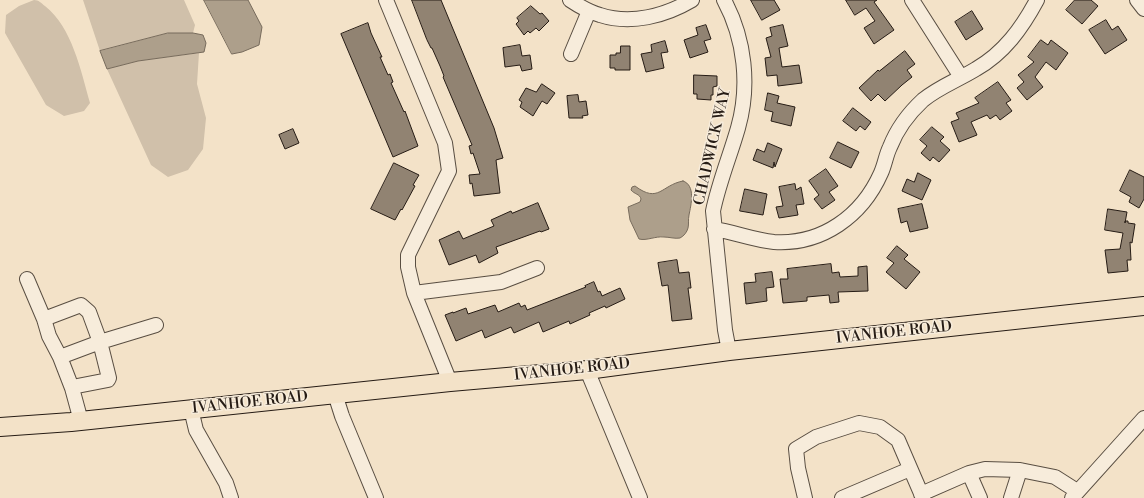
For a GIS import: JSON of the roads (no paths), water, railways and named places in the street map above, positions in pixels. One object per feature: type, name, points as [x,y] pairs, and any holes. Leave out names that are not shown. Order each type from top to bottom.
[{"type":"main road","name":"IVANHOE ROAD","points":[[0,427],[81,421],[450,382],[587,370],[729,351],[1144,306]]},
{"type":"street","points":[[386,0],[445,143],[449,171],[408,255],[409,273],[414,293],[450,382]]},
{"type":"street","points":[[570,0],[589,11],[602,16],[624,19],[642,18],[664,13],[692,0]]},
{"type":"street","name":"CHADWICK WAY","points":[[724,0],[729,9],[740,42],[745,84],[738,128],[717,191],[713,210],[729,351]]},
{"type":"street","points":[[912,0],[962,77]]},
{"type":"street","points":[[714,229],[732,232],[755,239],[785,242],[807,239],[830,230],[842,223],[860,208],[871,192],[882,172],[889,147],[903,122],[938,89],[992,59],[1011,41],[1025,22],[1037,0]]},
{"type":"street","points":[[1137,0],[1144,9]]},
{"type":"street","points":[[571,54],[589,11]]},
{"type":"street","points":[[414,293],[502,282],[536,268]]},
{"type":"street","points":[[27,278],[44,319],[49,336],[72,387],[81,421]]},
{"type":"street","points":[[44,319],[81,305],[89,312],[100,342],[109,378],[108,380],[72,387]]},
{"type":"street","points":[[60,358],[100,342],[156,325]]},
{"type":"street","points":[[587,370],[640,498]]},
{"type":"street","points":[[335,394],[342,416],[376,498]]},
{"type":"street","points":[[191,409],[196,430],[226,483],[231,498]]},
{"type":"street","points":[[805,498],[798,468],[796,449],[816,437],[859,423],[880,426],[898,440],[922,496],[969,473],[985,469],[1020,470],[1055,477],[1075,495],[1144,418]]},
{"type":"street","points":[[842,498],[864,494],[910,469]]},
{"type":"street","points":[[1011,498],[1020,470]]},
{"type":"street","points":[[969,473],[980,498]]}]
